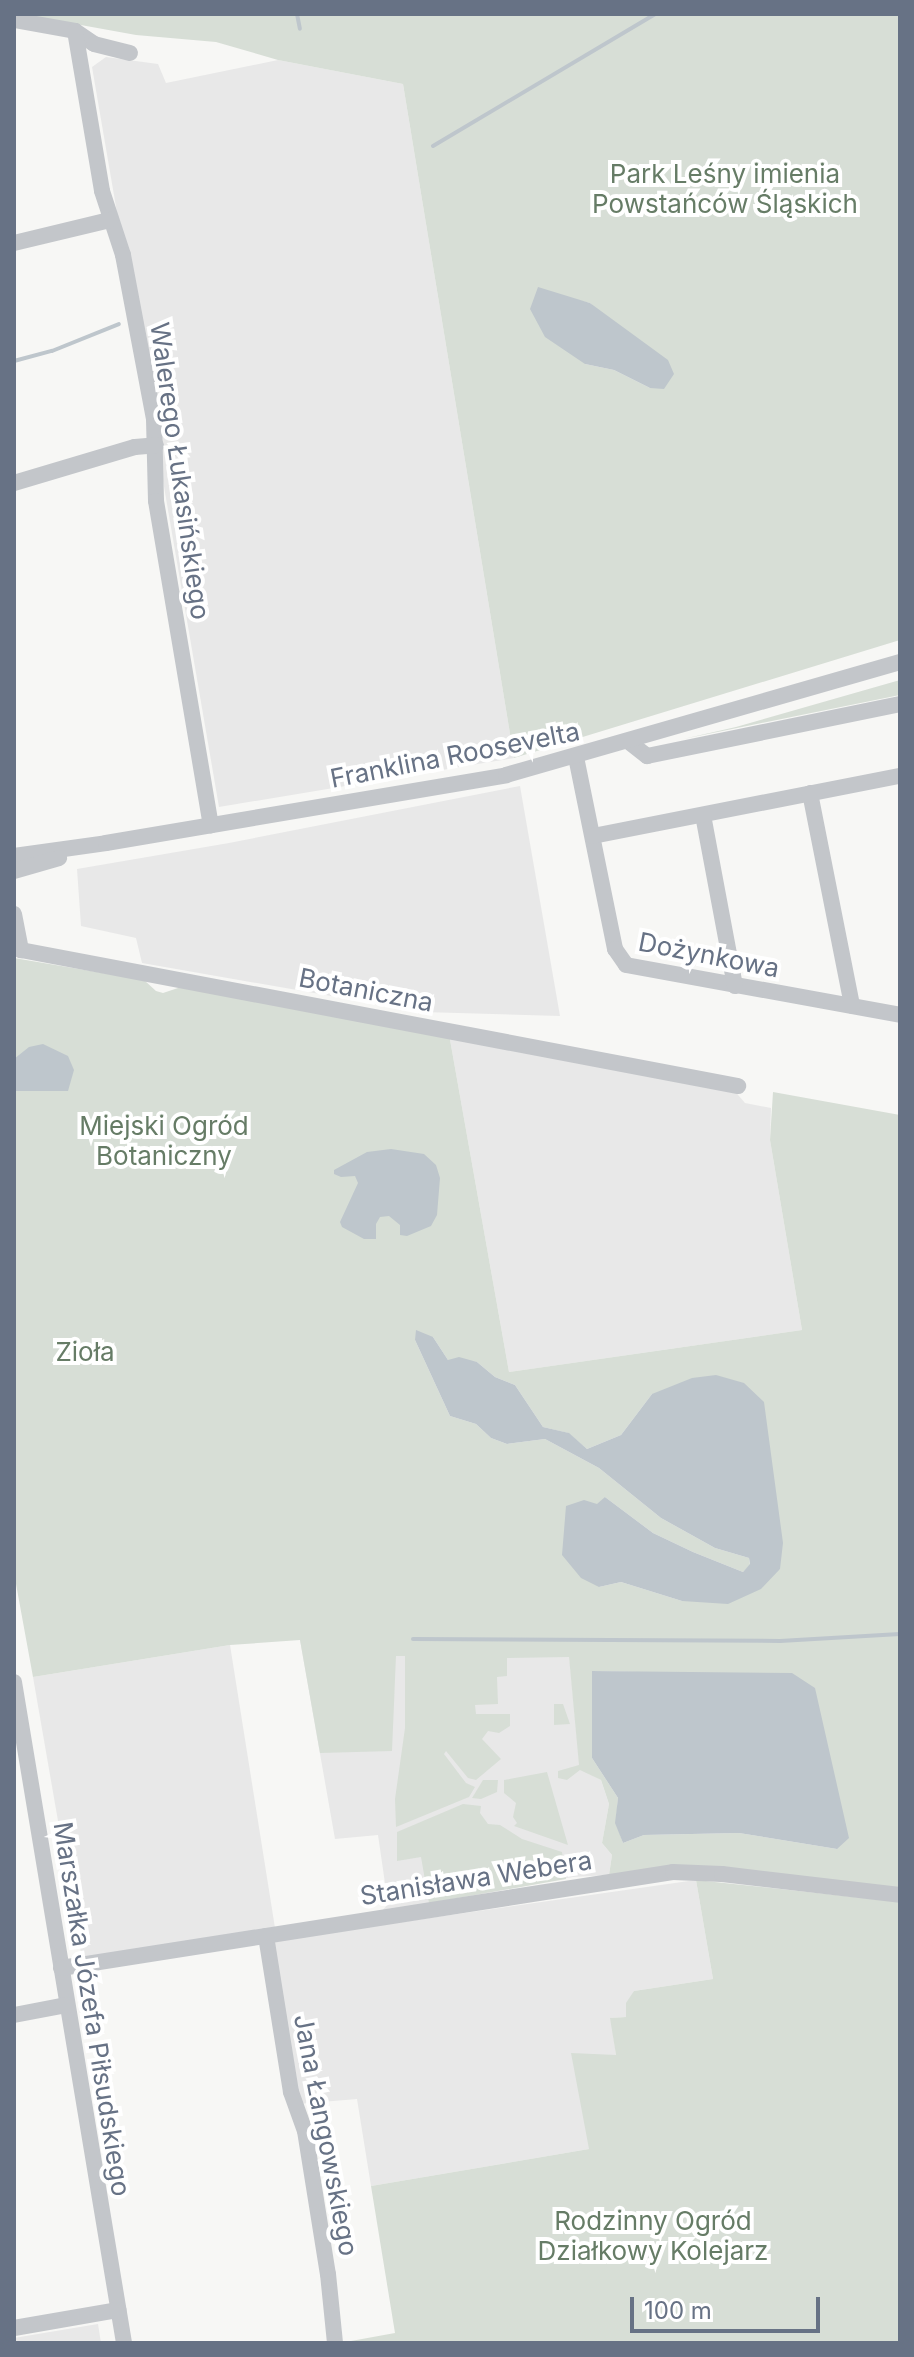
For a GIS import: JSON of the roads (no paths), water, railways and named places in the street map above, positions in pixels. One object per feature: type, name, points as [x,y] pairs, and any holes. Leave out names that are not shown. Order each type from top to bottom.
[{"type":"street","points":[[14,20],[75,31],[94,44],[130,53]]},
{"type":"street","name":"Walerego Łukasińskiego","points":[[75,31],[110,220],[123,255],[154,419],[160,528],[211,825]]},
{"type":"street","points":[[14,243],[110,220]]},
{"type":"street","points":[[14,483],[135,447],[156,445]]},
{"type":"street","name":"Franklina Roosevelta","points":[[14,856],[506,775],[900,662]]},
{"type":"street","points":[[629,742],[647,756],[900,704]]},
{"type":"street","name":"Dożynkowa","points":[[576,757],[619,959],[635,968],[900,1015]]},
{"type":"street","points":[[593,836],[900,776]]},
{"type":"street","points":[[810,793],[852,1006]]},
{"type":"street","points":[[703,815],[735,986]]},
{"type":"street","name":"Franklina Roosevelta","points":[[14,871],[106,843]]},
{"type":"street","name":"Botaniczna","points":[[14,914],[21,950],[738,1086]]},
{"type":"street","name":"Marszałka Józefa Piłsudskiego","points":[[14,1682],[124,2343]]},
{"type":"street","name":"Stanisława Webera","points":[[61,1968],[673,1872],[900,1895]]},
{"type":"street","name":"Jana Łangowskiego","points":[[266,1936],[291,2092],[305,2131],[328,2274],[335,2343]]},
{"type":"street","points":[[14,2015],[67,2005]]},
{"type":"street","points":[[14,2328],[118,2310]]},
{"type":"waterway","points":[[297,14],[300,29]]},
{"type":"waterway","points":[[433,146],[655,14]]},
{"type":"waterway","points":[[14,361],[52,351],[119,324]]},
{"type":"waterway","points":[[413,1639],[780,1641],[900,1634]]},
{"type":"park label","name":"Park Leśny imienia Powstańców Śląskich","points":[[725,189]]},
{"type":"park label","name":"Miejski Ogród Botaniczny","points":[[164,1141]]},
{"type":"park label","name":"Zioła","points":[[85,1352]]},
{"type":"park label","name":"Rodzinny Ogród Działkowy Kolejarz","points":[[653,2236]]}]
